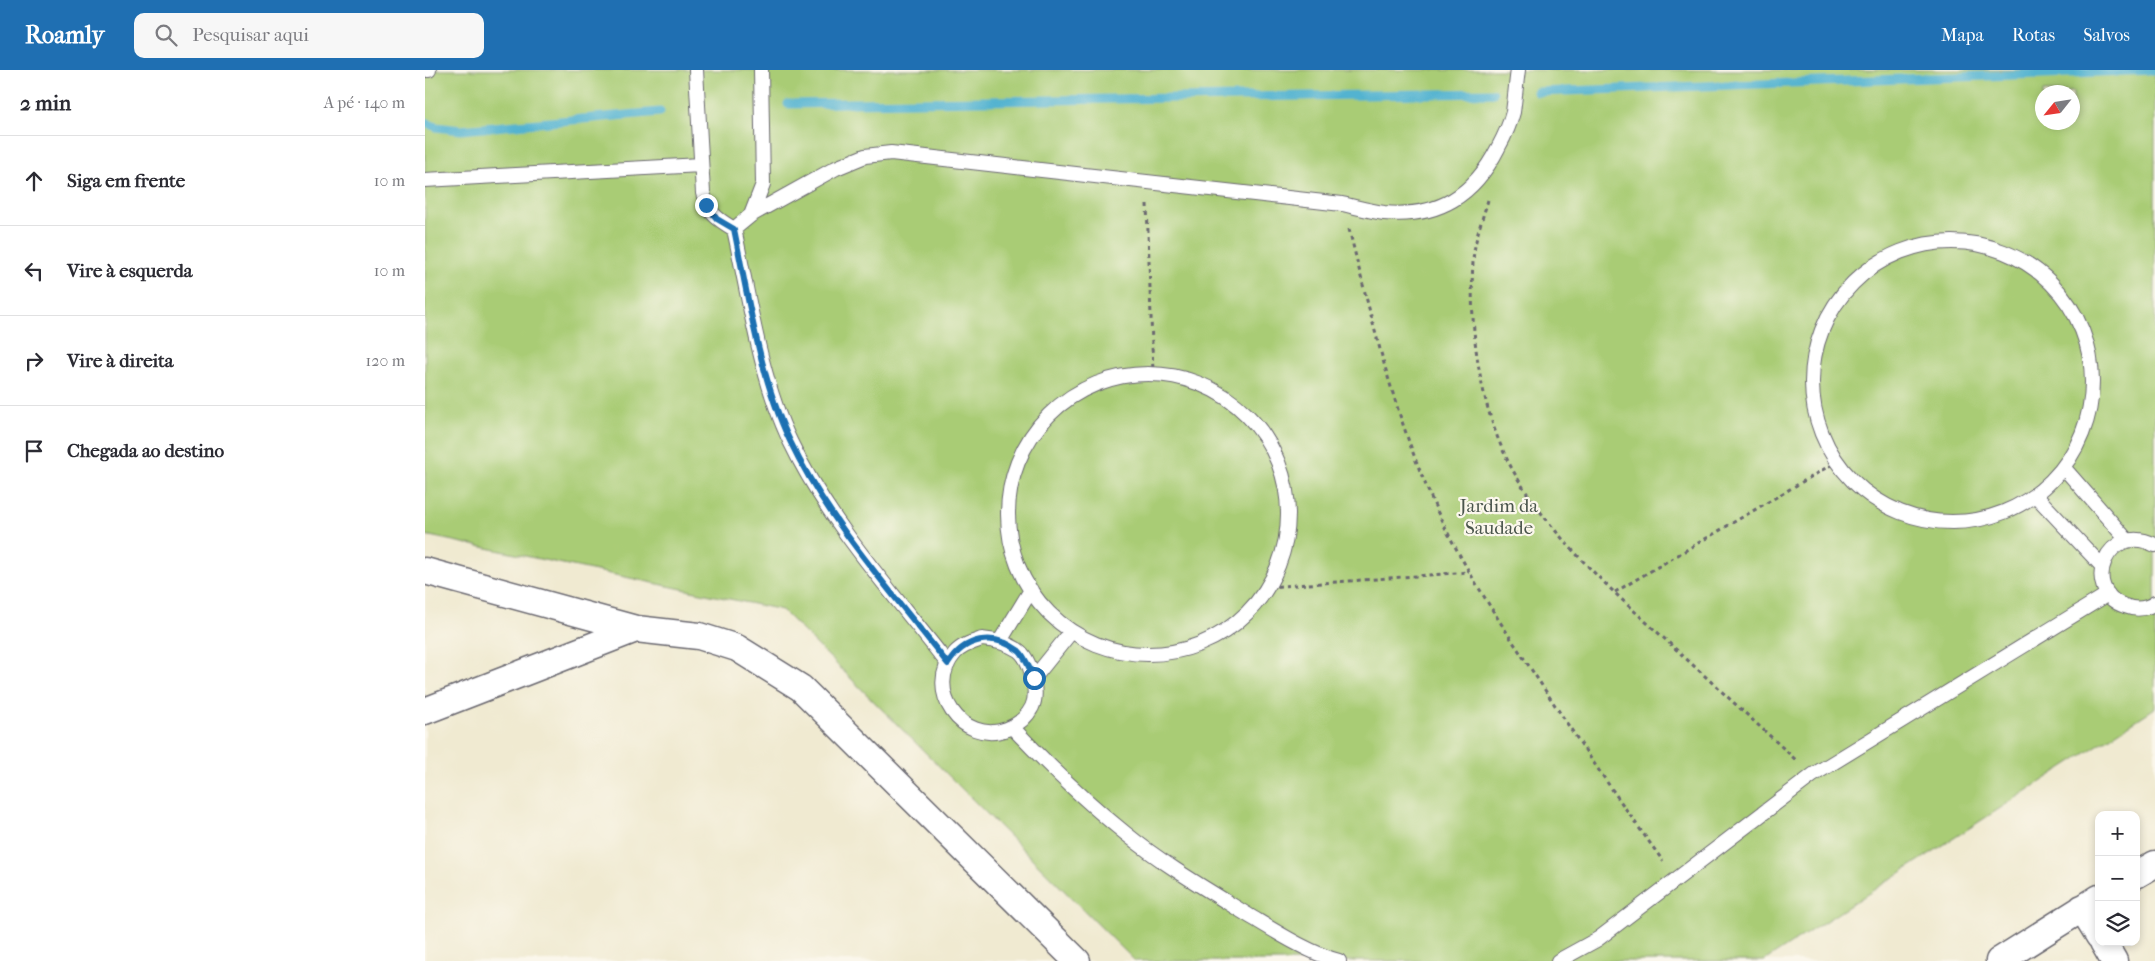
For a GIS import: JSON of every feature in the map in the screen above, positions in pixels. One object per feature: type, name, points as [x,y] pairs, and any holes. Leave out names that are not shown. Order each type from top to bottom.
[{"type":"street","points":[[425,571],[636,629],[699,636],[737,648],[801,688],[1077,961]]},
{"type":"street","points":[[425,710],[636,629]]},
{"type":"street","points":[[2140,873],[2155,864]]},
{"type":"street","points":[[1999,961],[2090,903],[2095,921]]},
{"type":"street","points":[[2105,946],[2114,961]]},
{"type":"lane","points":[[696,70],[703,193],[706,205],[717,219],[734,229],[767,378],[790,441],[820,493],[854,544],[948,664]]},
{"type":"lane","points":[[751,215],[763,184],[761,70]]},
{"type":"lane","points":[[734,229],[751,215],[836,168],[865,156],[891,153],[1342,204],[1383,213],[1417,213],[1441,206],[1463,194],[1487,170],[1502,141],[1512,113],[1517,70]]},
{"type":"lane","points":[[425,180],[701,165]]},
{"type":"lane","points":[[1955,241],[1993,248],[2028,264],[2057,289],[2079,322],[2091,359],[2092,397],[2083,435],[2064,468],[2036,496],[2003,514],[1966,523],[1929,522],[1893,510],[1861,490],[1836,462],[1818,428],[1811,390],[1814,351],[1827,315],[1850,284],[1881,260],[1916,246],[1955,241]]},
{"type":"lane","points":[[1153,373],[1189,379],[1222,394],[1251,418],[1272,447],[1285,482],[1289,518],[1283,554],[1269,587],[1246,617],[1215,639],[1180,652],[1142,655],[1105,649],[1071,632],[1043,607],[1019,571],[1008,530],[1010,487],[1024,447],[1049,413],[1080,390],[1115,376],[1153,373]]},
{"type":"lane","points":[[2064,468],[2127,540]]},
{"type":"lane","points":[[2036,496],[2102,566]]},
{"type":"lane","points":[[2155,544],[2136,539],[2118,544],[2111,550],[2102,566],[2101,576],[2108,594],[2114,601],[2131,608],[2141,608],[2155,603]]},
{"type":"lane","points":[[1000,641],[1031,590]]},
{"type":"lane","points":[[1558,961],[1597,939],[1813,775],[2108,594]]},
{"type":"lane","points":[[1034,678],[1071,632]]},
{"type":"lane","points":[[982,639],[1000,641],[1020,651],[1034,678],[1035,694],[1032,706],[1023,719],[1012,727],[997,733],[968,728],[957,719],[947,705],[943,678],[948,664],[956,652],[969,644],[982,639]]},
{"type":"lane","points":[[1012,727],[1049,766],[1126,834],[1191,880],[1267,926],[1327,958],[1339,961]]},
{"type":"path","points":[[1487,170],[1492,177],[1491,191],[1476,242],[1473,261],[1476,354],[1490,415],[1507,458],[1532,499],[1571,549],[1813,775]]},
{"type":"path","points":[[1146,182],[1153,373]]},
{"type":"path","points":[[1342,204],[1382,357],[1403,428],[1438,512],[1469,572],[1613,793],[1677,880]]},
{"type":"path","points":[[1615,592],[1836,462]]},
{"type":"path","points":[[1269,587],[1469,572]]},
{"type":"green space","name":"Jardim da Saudade","points":[[425,70],[2155,70],[2155,708],[1764,961],[1135,961],[782,610],[425,535]]},
{"type":"waterway","points":[[1537,92],[2155,70]]},
{"type":"waterway","points":[[788,104],[1493,93]]},
{"type":"waterway","points":[[425,122],[436,127],[461,130],[660,112]]},
{"type":"route","points":[[706,205],[717,219],[734,229],[767,378],[790,441],[820,493],[854,544],[948,664],[956,652],[969,644],[982,639],[1000,641],[1020,651],[1034,678]]}]
